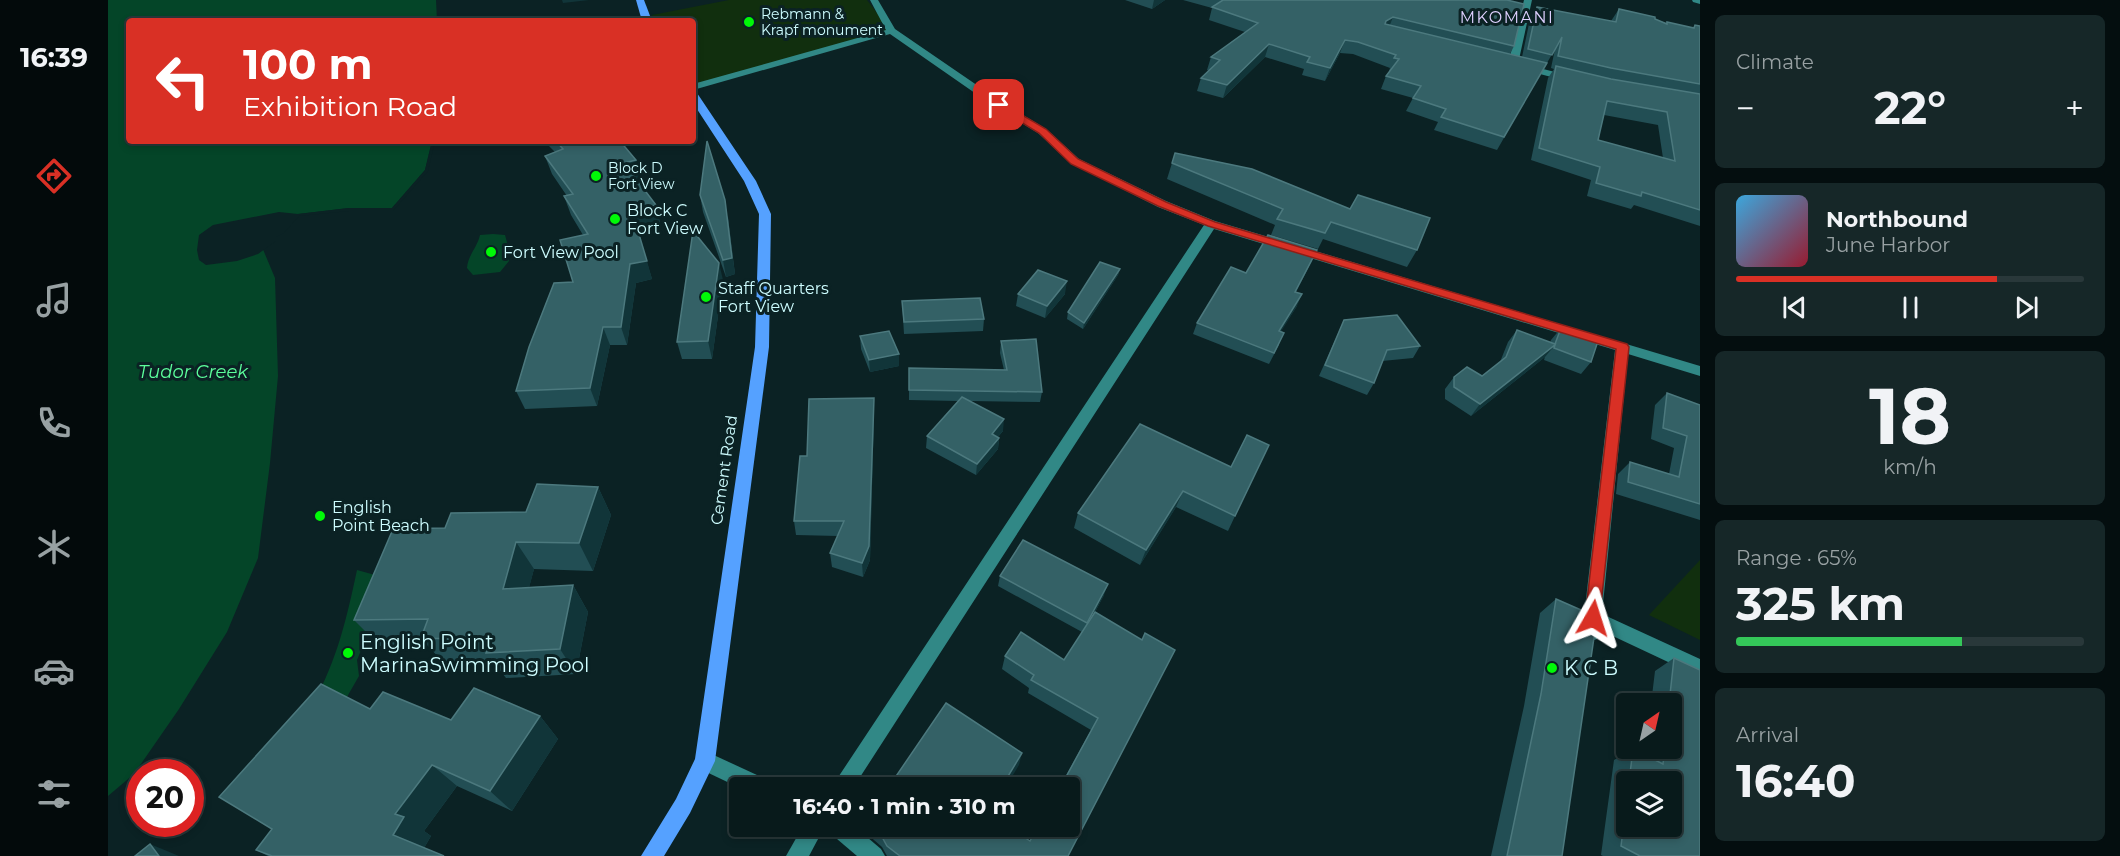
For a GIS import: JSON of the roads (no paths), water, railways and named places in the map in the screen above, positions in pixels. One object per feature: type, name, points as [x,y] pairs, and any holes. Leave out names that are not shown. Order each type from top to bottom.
[{"type":"main road","points":[[640,0],[646,18]]},
{"type":"main road","name":"Cement Road","points":[[652,856],[683,806],[705,761],[762,347],[765,214],[750,181],[696,100]]},
{"type":"street","points":[[874,0],[891,30],[999,105],[1042,131],[1075,161],[1162,204],[1212,224],[1700,371]]},
{"type":"street","points":[[1513,64],[1526,0],[1533,0]]},
{"type":"street","points":[[696,86],[891,30]]},
{"type":"street","points":[[1501,61],[1580,81]]},
{"type":"street","points":[[848,777],[1212,224]]},
{"type":"street","points":[[1588,652],[1622,347]]},
{"type":"street","points":[[1593,618],[1700,668]]},
{"type":"street","points":[[705,761],[739,777]]},
{"type":"street","points":[[797,856],[808,837]]},
{"type":"street","points":[[851,837],[874,856]]},
{"type":"water","name":"Tudor Creek","points":[[108,0],[436,0],[437,18],[126,18],[126,144],[431,144],[425,170],[392,208],[349,208],[298,214],[262,247],[275,278],[278,376],[258,558],[227,632],[179,709],[144,759],[126,759],[126,781],[108,796]]},
{"type":"water","name":"Fort View Pool","points":[[480,235],[505,235],[509,261],[500,272],[473,275],[467,268]]},
{"type":"water","name":"English Point MarinaSwimming Pool","points":[[357,570],[375,575],[380,605],[357,660],[359,676],[340,709],[313,703],[335,655]]},
{"type":"place","name":"Rebmann & Krapf monument","points":[[749,22]]},
{"type":"place","name":"Block D Fort View","points":[[596,176]]},
{"type":"place","name":"Block C Fort View","points":[[615,219]]},
{"type":"place","name":"Fort View Pool","points":[[491,252]]},
{"type":"place","name":"Staff Quarters Fort View","points":[[706,297]]},
{"type":"place","name":"English Point Beach","points":[[320,516]]},
{"type":"place","name":"English Point MarinaSwimming Pool","points":[[348,653]]},
{"type":"place","name":"K C B","points":[[1552,668]]},
{"type":"district","name":"MKOMANI","points":[[1507,17]]}]
